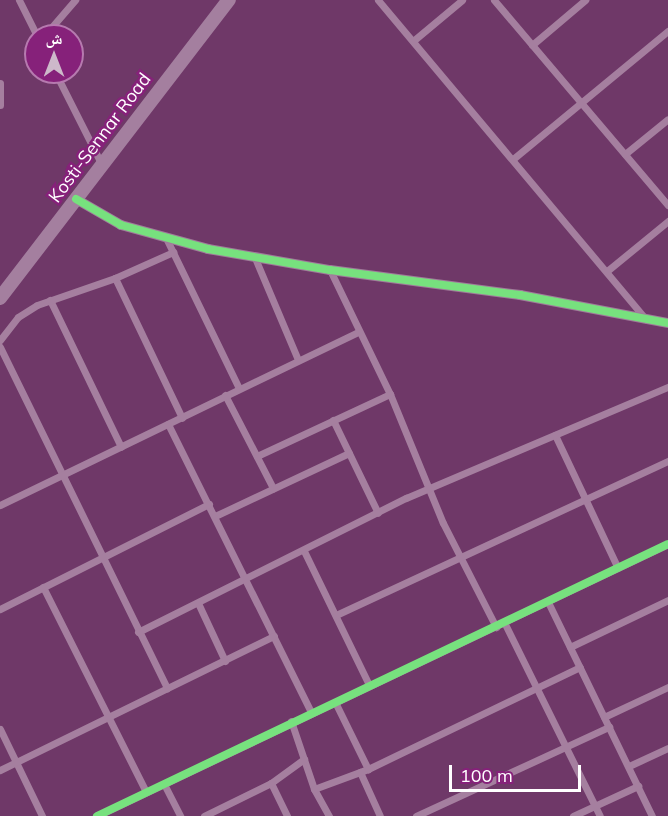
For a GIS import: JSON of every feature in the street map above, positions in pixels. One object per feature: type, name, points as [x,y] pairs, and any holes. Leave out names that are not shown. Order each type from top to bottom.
[{"type":"highway","name":"Kosti-Sennar Road","points":[[0,298],[229,0]]},
{"type":"street","points":[[19,0],[31,24]]},
{"type":"street","points":[[54,24],[75,0]]},
{"type":"street","points":[[378,0],[646,319]]},
{"type":"street","points":[[413,41],[462,0]]},
{"type":"street","points":[[494,0],[668,205]]},
{"type":"street","points":[[532,45],[585,0]]},
{"type":"street","points":[[513,159],[668,31]]},
{"type":"street","points":[[0,83],[0,105]]},
{"type":"street","points":[[61,84],[102,165]]},
{"type":"street","points":[[625,154],[668,119]]},
{"type":"street","points":[[76,199],[116,223],[167,240],[330,270],[520,295],[668,323]]},
{"type":"street","points":[[606,271],[668,221]]},
{"type":"street","points":[[167,240],[238,388]]},
{"type":"street","points":[[0,340],[26,311],[50,300],[116,278],[173,252]]},
{"type":"street","points":[[255,258],[298,360]]},
{"type":"street","points":[[330,270],[358,332],[390,394],[431,488],[442,523],[462,555],[496,627]]},
{"type":"street","points":[[116,278],[182,418]]},
{"type":"street","points":[[50,300],[121,447]]},
{"type":"street","points":[[0,504],[358,332]]},
{"type":"street","points":[[0,347],[101,559],[167,688]]},
{"type":"street","points":[[138,632],[431,488],[668,387]]},
{"type":"street","points":[[257,456],[390,394]]},
{"type":"street","points":[[225,395],[273,488]]},
{"type":"street","points":[[333,420],[378,513]]},
{"type":"street","points":[[168,424],[311,712]]},
{"type":"street","points":[[555,435],[618,568]]},
{"type":"street","points":[[215,516],[349,453]]},
{"type":"street","points":[[336,615],[668,461]]},
{"type":"street","points":[[0,609],[209,504]]},
{"type":"street","points":[[97,816],[291,721],[496,627],[668,544]]},
{"type":"street","points":[[304,551],[369,685]]},
{"type":"street","points":[[43,587],[146,792]]},
{"type":"street","points":[[570,646],[668,600]]},
{"type":"street","points":[[548,602],[652,816]]},
{"type":"street","points":[[198,603],[225,661]]},
{"type":"street","points":[[504,622],[600,816]]},
{"type":"street","points":[[0,770],[274,636]]},
{"type":"street","points":[[314,789],[368,769],[580,668]]},
{"type":"street","points":[[604,717],[668,687]]},
{"type":"street","points":[[335,702],[368,769]]},
{"type":"street","points":[[291,721],[314,789],[329,816]]},
{"type":"street","points":[[416,816],[609,727]]},
{"type":"street","points":[[0,729],[42,816]]},
{"type":"street","points":[[629,766],[668,748]]},
{"type":"street","points":[[204,816],[271,783],[304,759]]},
{"type":"street","points":[[360,772],[380,816]]},
{"type":"street","points":[[271,783],[287,816]]},
{"type":"street","points":[[164,784],[180,816]]},
{"type":"street","points":[[573,816],[638,786]]},
{"type":"cycle path","points":[[76,199],[121,225],[208,249],[330,270],[520,295],[668,323]]},
{"type":"cycle path","points":[[97,816],[668,544]]}]
